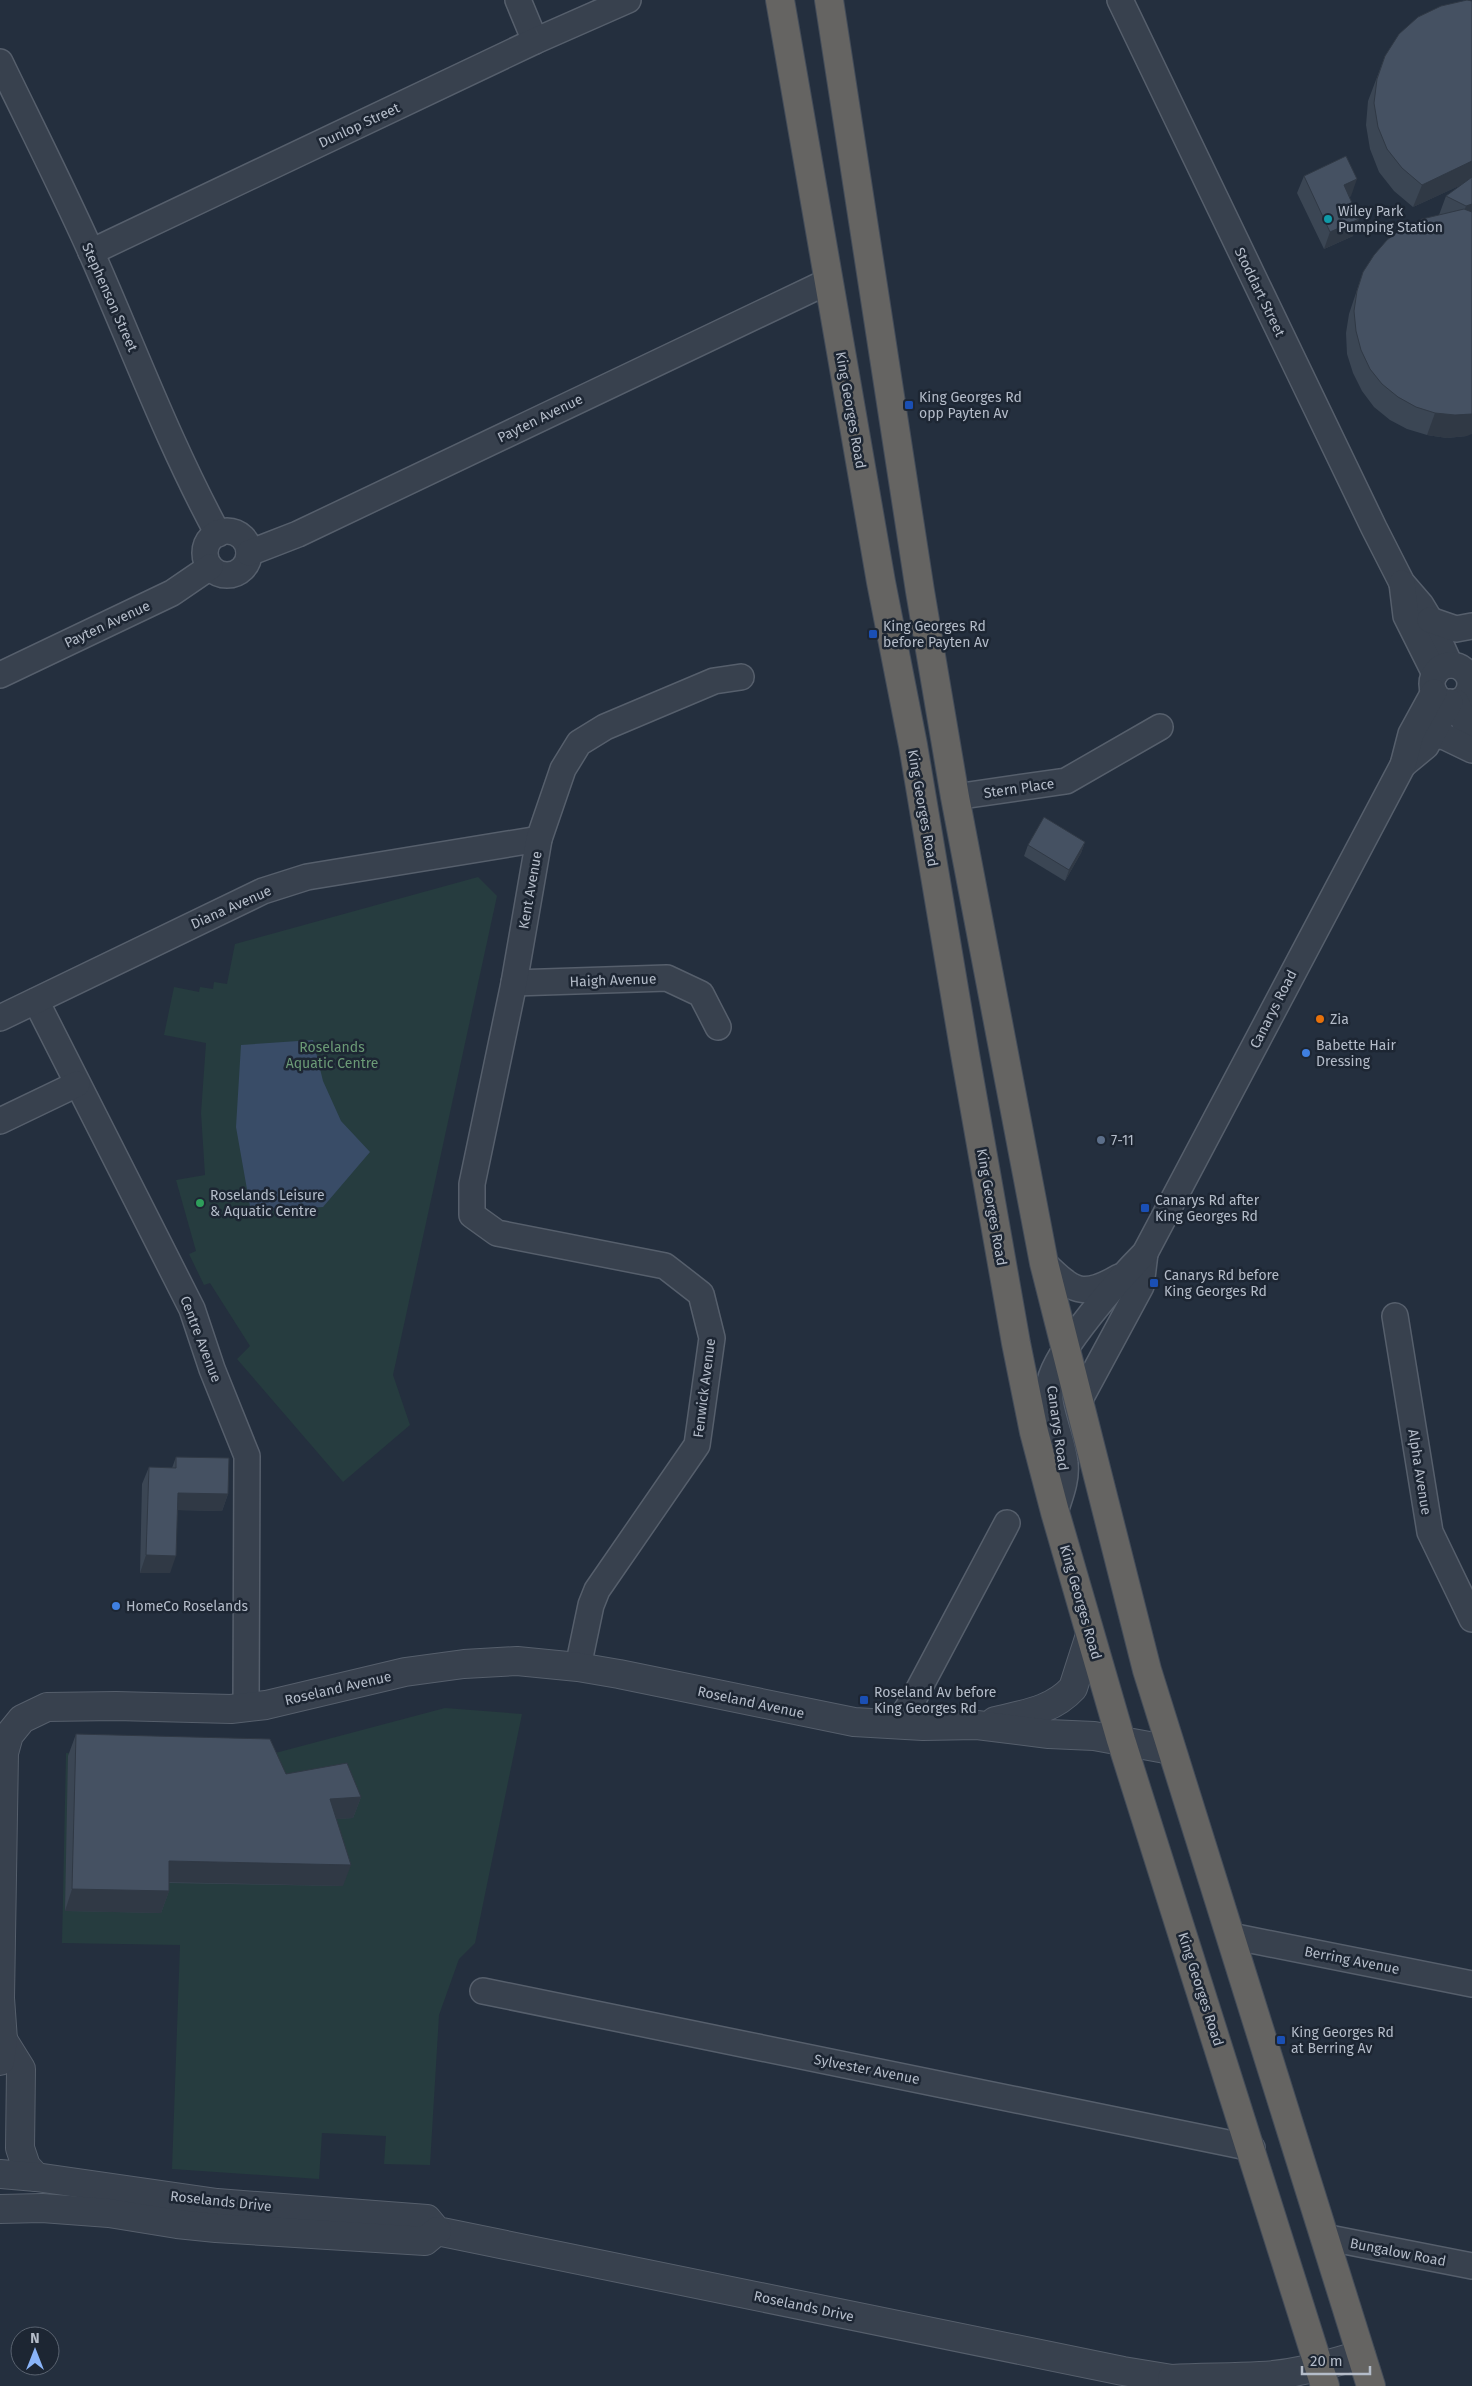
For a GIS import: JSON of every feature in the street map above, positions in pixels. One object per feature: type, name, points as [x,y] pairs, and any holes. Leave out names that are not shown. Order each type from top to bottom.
[{"type":"highway","name":"King Georges Road","points":[[780,0],[881,582],[913,745],[1016,1343],[1034,1432],[1055,1512],[1121,1740],[1252,2148],[1322,2376]]},
{"type":"highway","points":[[829,0],[920,591],[955,797],[1044,1263],[1147,1670],[1371,2386]]},
{"type":"street","points":[[518,0],[535,41]]},
{"type":"street","name":"Dunlop Street","points":[[91,252],[535,41],[628,0]]},
{"type":"street","name":"Stoddart Street","points":[[1120,0],[1402,583],[1421,605],[1430,620],[1456,682],[1472,740]]},
{"type":"street","name":"Stephenson Street","points":[[0,62],[91,252],[176,448],[205,512],[218,534]]},
{"type":"street","name":"Payten Avenue","points":[[249,552],[305,530],[829,281]]},
{"type":"street","points":[[225,532],[238,535],[248,546],[249,552],[245,567],[239,572],[224,575],[210,567],[205,552],[212,538],[218,534],[225,532]]},
{"type":"street","name":"Payten Avenue","points":[[0,674],[172,593],[210,567]]},
{"type":"street","name":"Stoddart Street","points":[[1402,583],[1406,616],[1456,682]]},
{"type":"street","points":[[1430,620],[1456,629],[1472,626]]},
{"type":"street","name":"Canarys Road","points":[[1402,765],[1426,746],[1433,735],[1456,682],[1467,636],[1472,632]]},
{"type":"street","name":"Kent Avenue","points":[[472,1215],[472,1184],[514,983],[539,839],[562,769],[579,743],[605,727],[714,681],[740,677]]},
{"type":"street","name":"Canarys Road","points":[[1055,1512],[1064,1483],[1066,1464],[1050,1397],[1050,1381],[1066,1350],[1121,1276],[1145,1253],[1402,765],[1411,734],[1456,682]]},
{"type":"street","name":"Stern Place","points":[[955,797],[1066,781],[1160,727]]},
{"type":"street","points":[[1433,735],[1445,737],[1472,750]]},
{"type":"street","name":"Diana Avenue","points":[[0,1018],[263,891],[307,877],[539,839]]},
{"type":"street","name":"Haigh Avenue","points":[[514,983],[667,978],[701,994],[718,1027]]},
{"type":"street","name":"Centre Avenue","points":[[36,1001],[192,1309],[212,1369],[247,1456],[246,1708]]},
{"type":"street","points":[[0,1121],[77,1084]]},
{"type":"street","name":"Fenwick Avenue","points":[[472,1215],[496,1233],[666,1266],[702,1294],[712,1338],[697,1445],[597,1590],[591,1605],[578,1667]]},
{"type":"street","name":"Canarys Road","points":[[1079,1401],[1141,1286],[1145,1253]]},
{"type":"street","name":"Canarys Road","points":[[1044,1263],[1069,1286],[1078,1288],[1100,1288],[1121,1276]]},
{"type":"street","name":"Alpha Avenue","points":[[1395,1316],[1430,1532],[1472,1619]]},
{"type":"street","points":[[897,1724],[913,1700],[1007,1523]]},
{"type":"street","name":"Roseland Avenue","points":[[977,1725],[1044,1709],[1067,1695],[1073,1688],[1090,1635]]},
{"type":"street","name":"Roseland Avenue","points":[[36,2177],[26,2166],[20,2148],[22,2069],[1,2050],[0,1998],[3,1763],[5,1746],[15,1727],[29,1714],[56,1706],[246,1708],[405,1672],[464,1664],[517,1661],[578,1667],[795,1712],[854,1722],[977,1725],[1049,1734],[1094,1736],[1171,1750]]},
{"type":"street","name":"Berring Avenue","points":[[1231,1936],[1472,1984]]},
{"type":"street","name":"Sylvester Avenue","points":[[482,1991],[1252,2148]]},
{"type":"street","points":[[20,2148],[0,2174],[42,2208]]},
{"type":"street","name":"Roselands Drive","points":[[0,2174],[36,2177],[217,2203],[427,2219],[437,2231],[1181,2382],[1212,2376],[1322,2376],[1361,2355]]},
{"type":"street","name":"Roselands Drive","points":[[0,2209],[42,2208],[109,2214],[216,2228],[425,2241],[437,2231]]},
{"type":"street","name":"Bungalow Road","points":[[1324,2237],[1472,2266]]},
{"type":"green space","name":"Roselands Aquatic Centre","points":[[478,877],[497,896],[393,1375],[410,1425],[343,1482],[237,1359],[250,1346],[210,1283],[204,1285],[189,1254],[196,1251],[176,1180],[205,1175],[201,1113],[206,1043],[164,1035],[174,987],[199,992],[200,987],[213,989],[214,982],[227,984],[235,944]]},
{"type":"green space","points":[[445,1708],[522,1714],[475,1943],[459,1959],[439,2015],[430,2165],[384,2164],[386,2136],[322,2133],[319,2179],[172,2169],[180,1945],[62,1943],[66,1753],[264,1756]]},
{"type":"water","points":[[313,1040],[323,1081],[341,1121],[370,1152],[323,1207],[251,1212],[236,1127],[241,1045]]},
{"type":"building","points":[[1467,0],[1472,1],[1472,161],[1422,185],[1402,168],[1387,149],[1378,127],[1374,103],[1377,79],[1385,56],[1399,34],[1418,17],[1441,6]]},
{"type":"building","points":[[1346,156],[1357,179],[1344,185],[1359,219],[1330,232],[1304,176]]},
{"type":"building","points":[[1472,177],[1472,204],[1466,206],[1446,196]]},
{"type":"building","points":[[1464,209],[1472,212],[1472,414],[1455,415],[1435,413],[1416,407],[1398,397],[1382,384],[1370,369],[1361,350],[1356,331],[1354,311],[1357,291],[1363,272],[1387,240],[1404,227],[1422,219]]},
{"type":"building","points":[[1044,817],[1085,842],[1069,870],[1028,845]]},
{"type":"building","points":[[176,1457],[229,1458],[228,1494],[178,1493],[176,1556],[146,1555],[149,1467],[176,1468]]},
{"type":"building","points":[[76,1734],[270,1739],[286,1774],[347,1763],[361,1797],[330,1799],[351,1865],[169,1861],[169,1891],[72,1889]]},
{"type":"place","name":"Wiley Park Pumping Station","points":[[1328,219]]},
{"type":"place","name":"King Georges Rd opp Payten Av","points":[[909,405]]},
{"type":"place","name":"King Georges Rd before Payten Av","points":[[873,634]]},
{"type":"place","name":"Zia","points":[[1320,1019]]},
{"type":"place","name":"Babette Hair Dressing","points":[[1306,1053]]},
{"type":"place","name":"7-11","points":[[1101,1140]]},
{"type":"place","name":"Roselands Leisure & Aquatic Centre","points":[[200,1203]]},
{"type":"place","name":"Canarys Rd after King Georges Rd","points":[[1145,1208]]},
{"type":"place","name":"Canarys Rd before King Georges Rd","points":[[1154,1283]]},
{"type":"place","name":"HomeCo Roselands","points":[[116,1606]]},
{"type":"place","name":"Roseland Av before King Georges Rd","points":[[864,1700]]},
{"type":"place","name":"King Georges Rd at Berring Av","points":[[1281,2040]]}]
